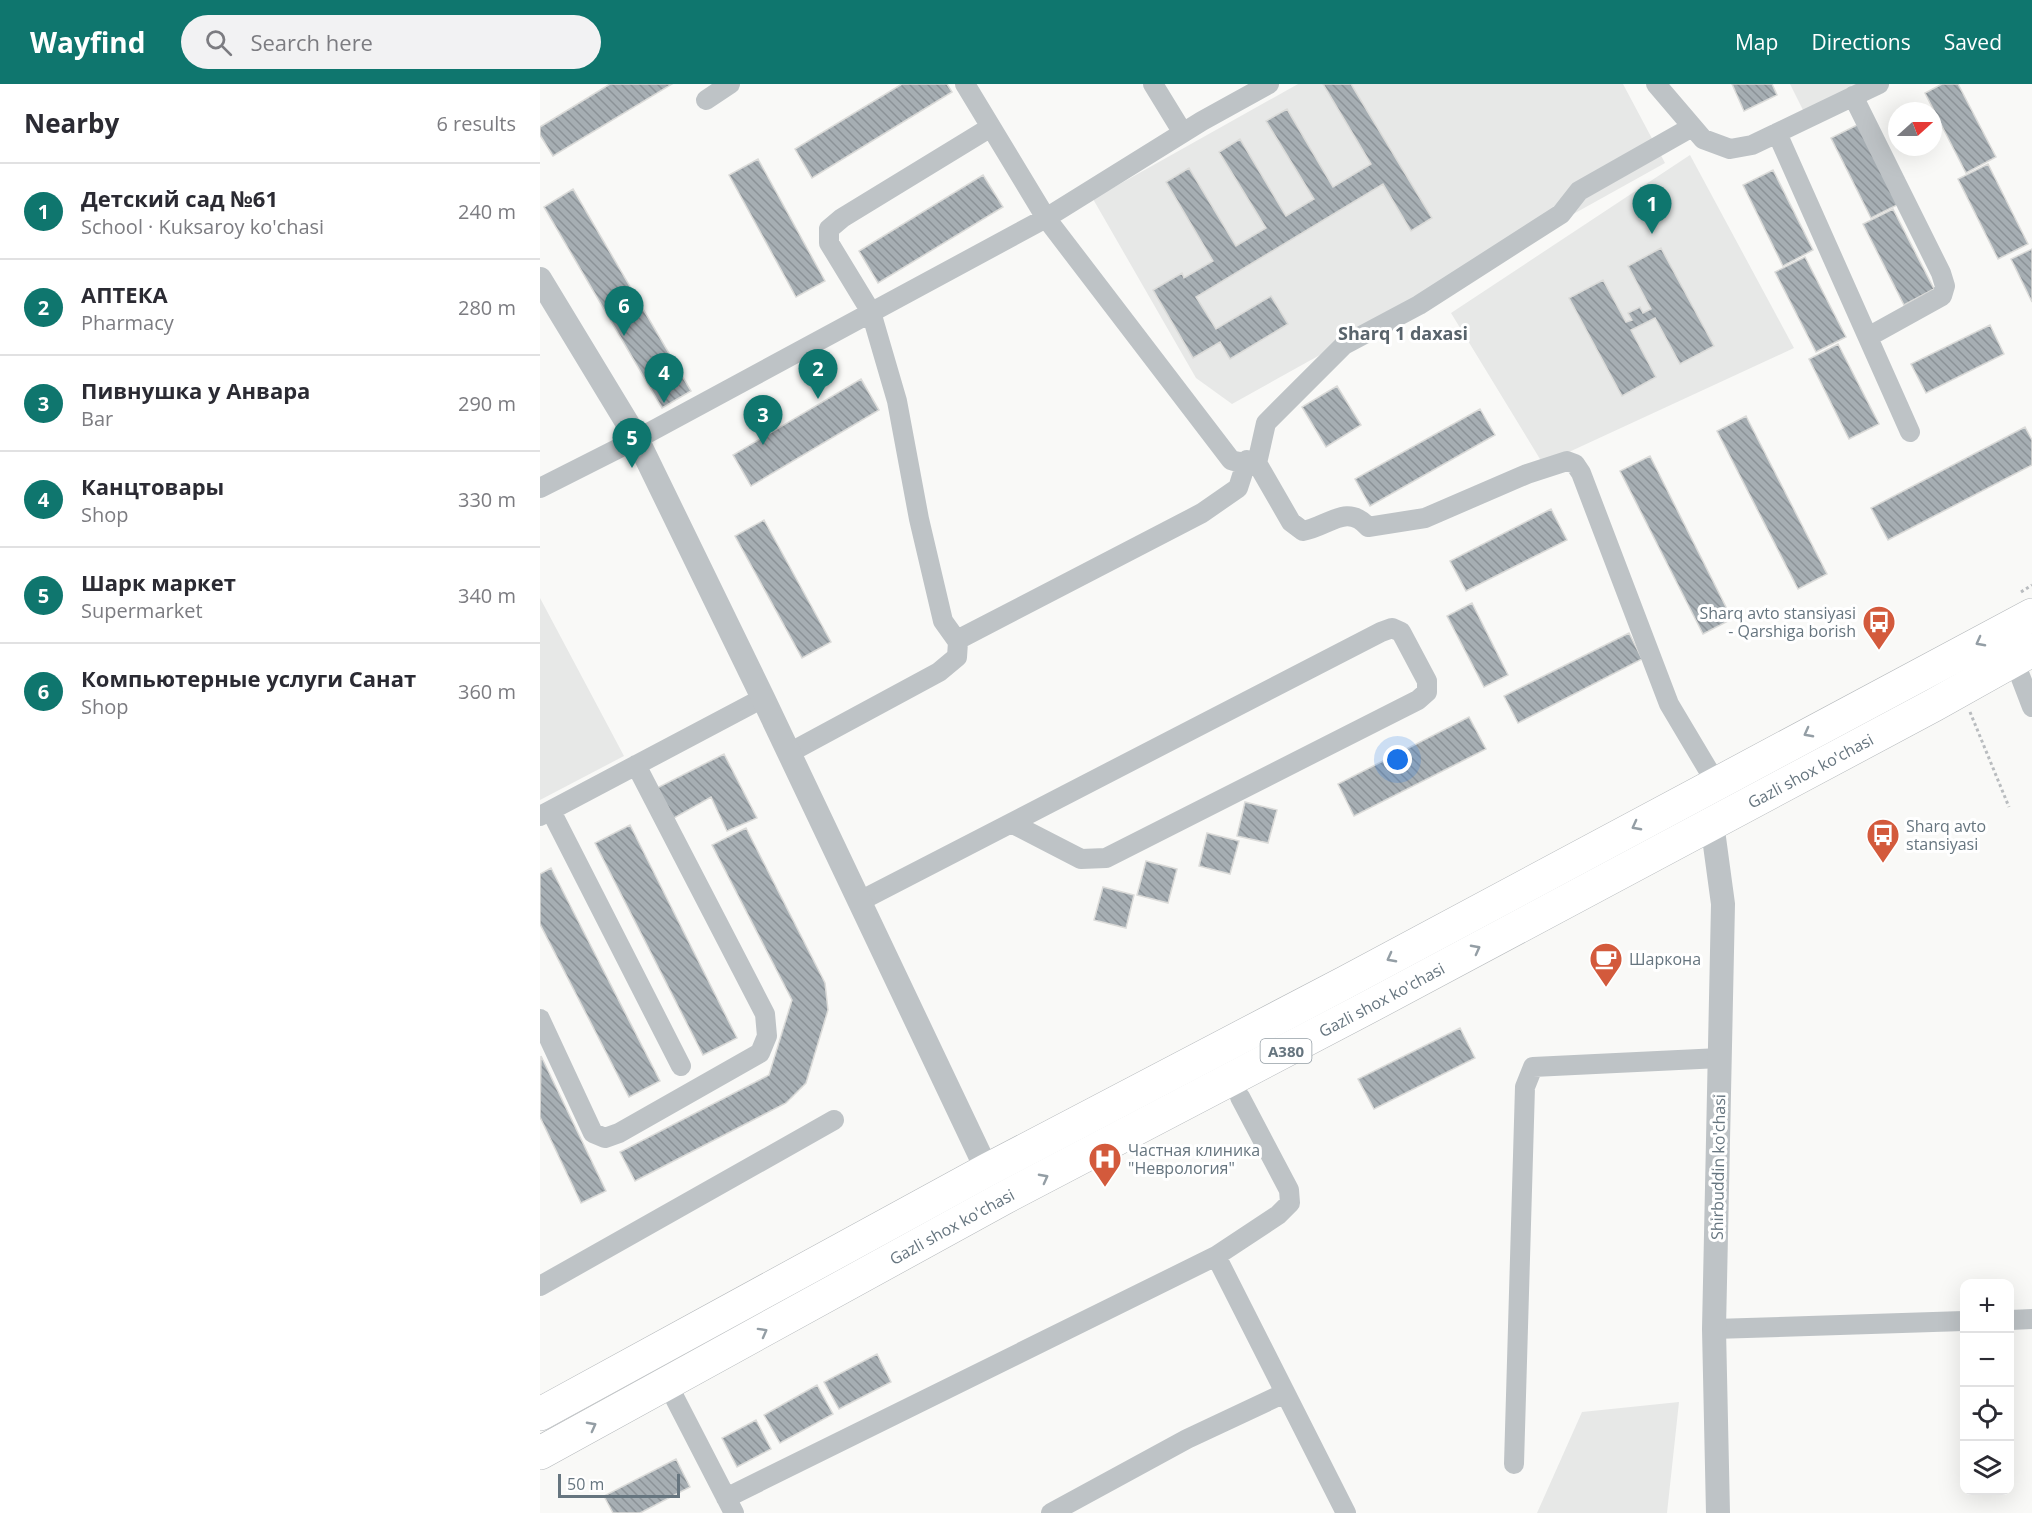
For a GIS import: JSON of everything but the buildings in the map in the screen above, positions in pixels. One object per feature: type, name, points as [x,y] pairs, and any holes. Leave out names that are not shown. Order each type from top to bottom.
[{"type":"highway","name":"Gazli shox ko'chasi","points":[[540,1414],[987,1170],[1346,982],[2032,615]]},
{"type":"highway","name":"Gazli shox ko'chasi","points":[[540,1453],[668,1385],[1002,1199],[1361,1011],[1934,705],[2023,655]]},
{"type":"street","points":[[706,100],[730,84]]},
{"type":"street","points":[[965,84],[1046,218],[1231,460],[1238,463],[1252,462]]},
{"type":"street","points":[[1153,84],[1183,133]]},
{"type":"street","points":[[540,488],[637,439],[1046,218],[1183,133],[1269,84]]},
{"type":"street","points":[[1656,84],[1703,139],[1730,149],[1752,145],[1879,84]]},
{"type":"street","points":[[1853,96],[1946,286],[1942,296],[1868,337]]},
{"type":"street","points":[[789,753],[939,672],[957,657],[958,642],[943,621],[919,519],[897,401],[872,312],[829,243],[830,229],[843,218],[991,127]]},
{"type":"street","points":[[958,642],[963,637],[1202,513],[1238,488],[1252,462],[1266,423],[1344,345],[1419,305],[1562,214],[1579,191],[1692,127]]},
{"type":"street","points":[[1777,133],[1910,432]]},
{"type":"street","points":[[540,279],[637,439],[987,1170]]},
{"type":"street","points":[[1252,462],[1291,522],[1303,531],[1316,529],[1346,515],[1361,518],[1368,527],[1425,518],[1527,474],[1567,461],[1575,464],[1581,473],[1669,704],[1716,783]]},
{"type":"street","points":[[860,901],[1011,823],[1392,628],[1401,632],[1427,681],[1427,692],[1418,700],[1106,858],[1081,859],[1011,823]]},
{"type":"street","points":[[2023,655],[2032,707]]},
{"type":"street","points":[[681,1066],[545,813],[763,698]]},
{"type":"street","points":[[540,1019],[592,1133],[605,1138],[619,1133],[760,1053],[767,1036],[765,1014],[636,765]]},
{"type":"street","name":"Shirbuddin ko'chasi","points":[[1712,823],[1724,904],[1714,1329],[1718,1513]]},
{"type":"street","points":[[1514,1464],[1525,1087],[1533,1067],[1720,1058]]},
{"type":"street","points":[[668,1385],[730,1505],[1216,1256],[1278,1215],[1290,1203],[1289,1190],[1240,1097]]},
{"type":"street","points":[[540,1286],[834,1120]]},
{"type":"street","points":[[1216,1256],[1346,1513]]},
{"type":"street","points":[[2014,1320],[2032,1319]]},
{"type":"street","points":[[1714,1329],[1960,1322]]},
{"type":"street","points":[[1051,1513],[1187,1439],[1285,1393]]},
{"type":"path","points":[[1967,705],[2009,807]]},
{"type":"shaded area","points":[[1298,84],[1623,84],[1665,163],[1232,404],[1196,378],[1093,199]]},
{"type":"shaded area","points":[[1790,84],[1860,84],[1804,112]]},
{"type":"shaded area","points":[[1690,155],[1794,348],[1543,464],[1451,313]]},
{"type":"shaded area","points":[[540,598],[624,756],[540,800]]},
{"type":"shaded area","points":[[1679,1402],[1667,1513],[1537,1513],[1582,1412]]},
{"type":"place","name":"Детский сад №61","points":[[1652,234]]},
{"type":"place","name":"Компьютерные услуги Санат","points":[[624,336]]},
{"type":"place","name":"АПТЕКА","points":[[818,399]]},
{"type":"place","name":"Канцтовары","points":[[664,403]]},
{"type":"place","name":"Пивнушка у Анвара","points":[[763,445]]},
{"type":"place","name":"Шарк маркет","points":[[632,468]]},
{"type":"place","name":"Sharq avto stansiyasi - Qarshiga borish","points":[[1879,651]]},
{"type":"place","name":"Sharq avto stansiyasi","points":[[1883,864]]},
{"type":"place","name":"Шаркона","points":[[1606,988]]},
{"type":"place","name":"Частная клиника \"Неврология\"","points":[[1105,1188]]},
{"type":"district","name":"Sharq 1 daxasi","points":[[1403,333]]}]
